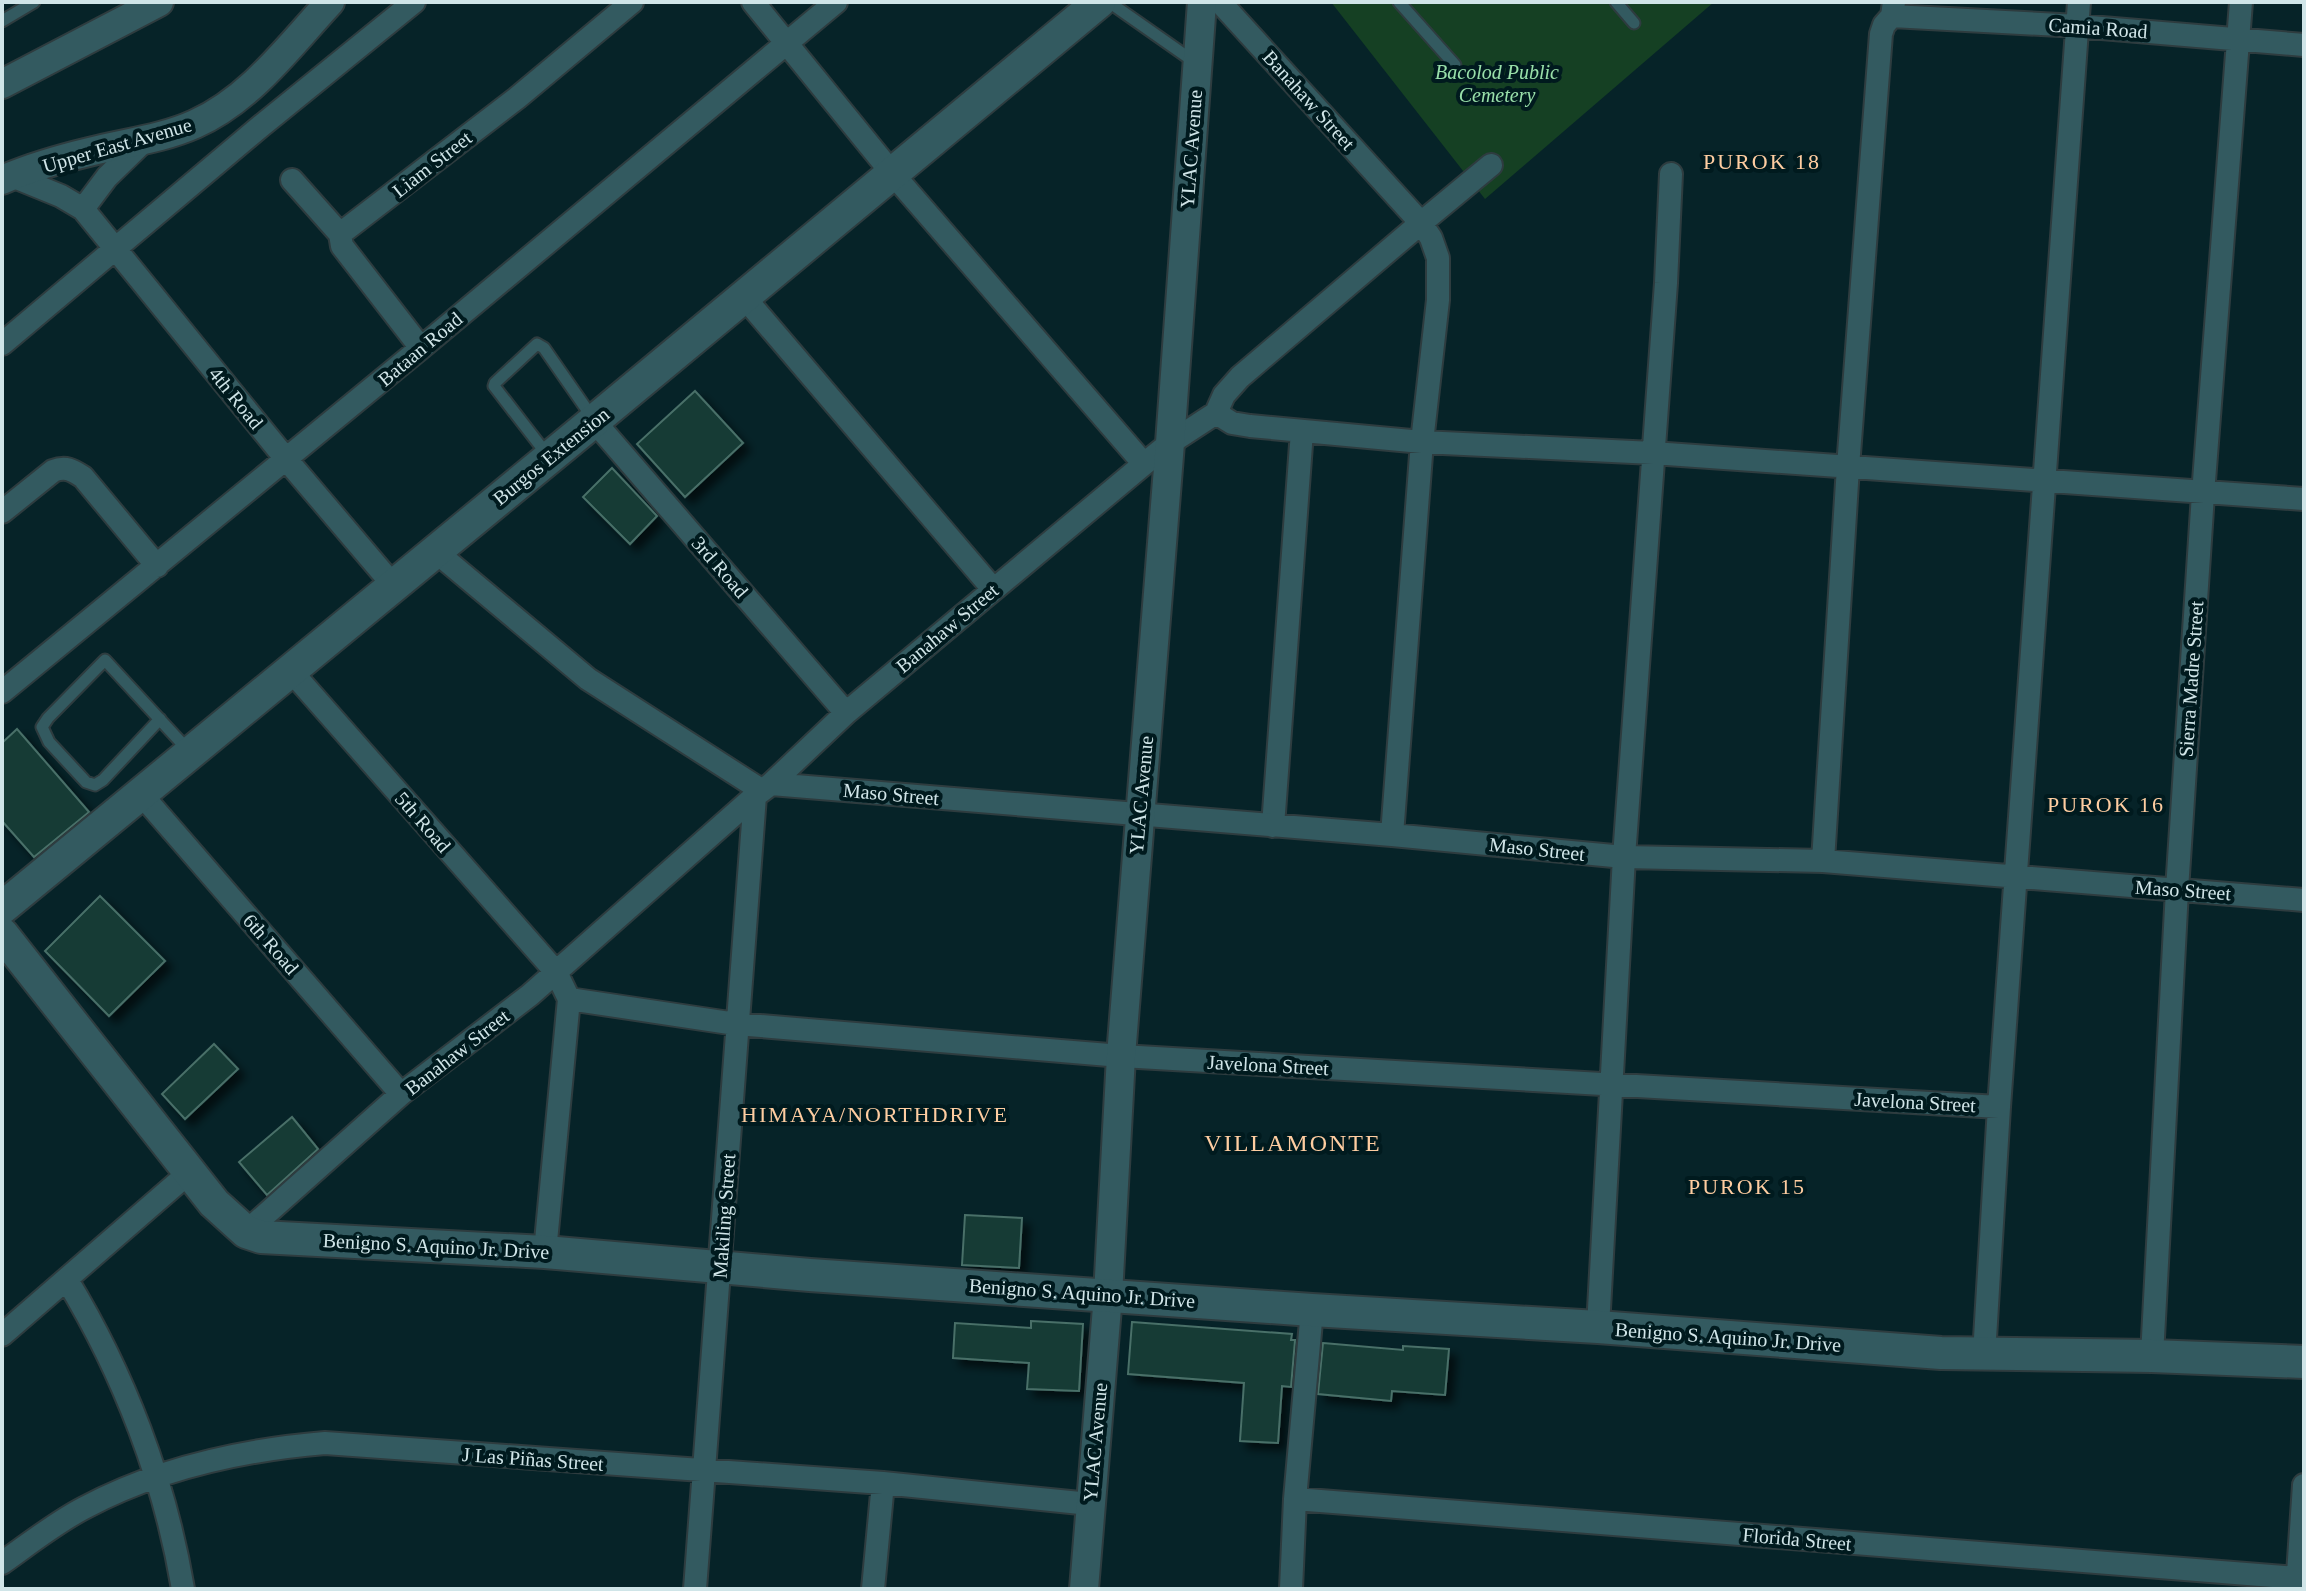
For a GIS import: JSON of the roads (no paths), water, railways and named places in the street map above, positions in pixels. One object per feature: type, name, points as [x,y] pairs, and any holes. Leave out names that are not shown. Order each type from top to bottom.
[{"type":"main road","name":"Burgos Extension","points":[[2,908],[1099,2]]},
{"type":"main road","points":[[2,934],[214,1203],[246,1232]]},
{"type":"main road","name":"Benigno S. Aquino Jr. Drive","points":[[246,1232],[261,1237],[545,1252],[810,1275],[1984,1355],[2152,1356],[2304,1362]]},
{"type":"street","points":[[2,84],[159,2]]},
{"type":"street","name":"Upper East Avenue","points":[[7,178],[88,152],[144,141],[195,125],[232,103],[330,2]]},
{"type":"street","points":[[2,344],[414,2]]},
{"type":"street","name":"Liam Street","points":[[340,234],[517,98],[632,2]]},
{"type":"street","points":[[753,2],[892,173],[1144,464]]},
{"type":"street","name":"Bataan Road","points":[[2,692],[836,2]]},
{"type":"street","name":"YLAC Avenue","points":[[1084,1589],[1108,1295],[1121,1056],[1202,2]]},
{"type":"street","name":"Banahaw Street","points":[[246,1232],[401,1094],[530,995],[846,713],[1144,464],[1216,413],[1224,395],[1240,377],[1421,223],[1220,2]]},
{"type":"street","points":[[1984,1355],[1999,1107],[2079,2]]},
{"type":"street","name":"Sierra Madre Street","points":[[2152,1356],[2177,890],[2203,494],[2241,2]]},
{"type":"street","points":[[1823,861],[1848,467],[1881,34],[1893,9]]},
{"type":"street","name":"Camia Road","points":[[1893,9],[2304,45]]},
{"type":"street","points":[[83,209],[107,177],[144,141]]},
{"type":"street","points":[[1392,835],[1422,442],[1435,336],[1438,258],[1431,238],[1421,223],[1491,165]]},
{"type":"street","points":[[1598,1327],[1624,857],[1666,283],[1671,174]]},
{"type":"street","name":"4th Road","points":[[7,178],[50,191],[83,209],[286,459],[393,585]]},
{"type":"street","points":[[292,180],[340,234],[342,246],[421,348]]},
{"type":"street","points":[[744,297],[993,589]]},
{"type":"street","points":[[1216,413],[1232,423],[1422,442],[1653,453],[2304,499]]},
{"type":"street","name":"3rd Road","points":[[594,421],[846,713]]},
{"type":"street","points":[[1273,826],[1302,431]]},
{"type":"street","points":[[2,512],[53,471],[62,467],[72,469],[83,477],[157,566]]},
{"type":"street","points":[[435,551],[588,679],[762,790]]},
{"type":"street","name":"5th Road","points":[[291,671],[556,972]]},
{"type":"street","name":"Maso Street","points":[[762,790],[1139,815],[1624,857],[1823,861],[2304,900]]},
{"type":"street","name":"Makiling Street","points":[[695,1589],[721,1266],[736,1024],[762,790]]},
{"type":"street","name":"6th Road","points":[[141,794],[401,1094]]},
{"type":"street","points":[[545,1252],[569,999],[556,972]]},
{"type":"street","name":"Javelona Street","points":[[569,999],[736,1024],[1121,1056],[1999,1107]]},
{"type":"street","points":[[2,1335],[191,1171]]},
{"type":"street","points":[[67,1280],[93,1323],[114,1368],[156,1476],[183,1589]]},
{"type":"street","points":[[1291,1589],[1295,1499],[1312,1310]]},
{"type":"street","name":"J Las Piñas Street","points":[[2,1563],[82,1509],[156,1476],[234,1454],[325,1443],[883,1483],[1090,1504]]},
{"type":"street","points":[[873,1589],[883,1483]]},
{"type":"street","points":[[2297,1584],[2304,1485]]},
{"type":"street","name":"Florida Street","points":[[1295,1499],[2297,1584]]},
{"type":"lane","points":[[2,21],[34,2]]},
{"type":"lane","points":[[1109,2],[1197,64]]},
{"type":"lane","points":[[1399,2],[1455,65]]},
{"type":"lane","points":[[1616,2],[1634,23]]},
{"type":"lane","points":[[549,457],[494,386],[537,344],[544,348],[594,421]]},
{"type":"lane","points":[[160,719],[95,785],[86,782],[49,742],[42,727],[105,660],[160,719],[191,753]]},
{"type":"district","name":"PUROK 18","points":[[1762,161]]},
{"type":"district","name":"PUROK 16","points":[[2106,804]]},
{"type":"district","name":"HIMAYA/NORTHDRIVE","points":[[875,1114]]},
{"type":"district","name":"VILLAMONTE","points":[[1293,1143]]},
{"type":"district","name":"PUROK 15","points":[[1747,1186]]},
{"type":"park label","name":"Bacolod Public Cemetery","points":[[1497,84]]}]
